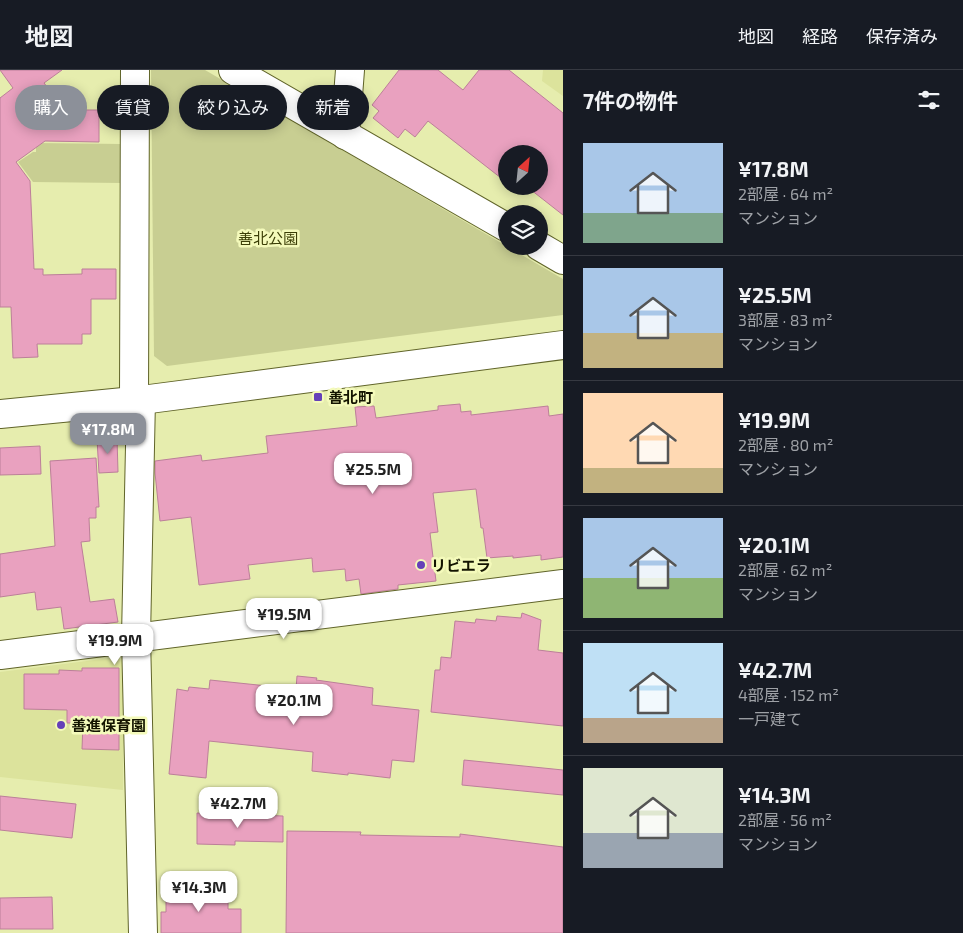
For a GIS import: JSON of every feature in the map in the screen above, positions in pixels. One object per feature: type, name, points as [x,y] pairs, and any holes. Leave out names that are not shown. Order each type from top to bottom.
[{"type":"street","points":[[135,70],[138,400],[136,637],[143,933]]},
{"type":"street","points":[[233,70],[498,222]]},
{"type":"street","points":[[345,135],[350,70]]},
{"type":"street","points":[[548,251],[563,260]]},
{"type":"street","points":[[0,414],[138,400],[563,345]]},
{"type":"street","points":[[0,654],[563,584]]},
{"type":"shaded area","points":[[543,70],[563,70],[563,96],[542,81]]},
{"type":"shaded area","name":"善進保育園","points":[[118,657],[123,662],[123,790],[0,777],[0,672]]},
{"type":"green space","name":"善北公園","points":[[151,70],[205,70],[231,85],[179,85],[179,130],[287,130],[287,118],[297,124],[297,130],[308,130],[498,241],[498,255],[522,255],[563,279],[563,315],[167,366],[154,356],[152,130],[169,130],[169,85],[151,85]]},
{"type":"green space","points":[[36,143],[122,144],[122,183],[33,182],[18,162],[36,152]]},
{"type":"building","points":[[0,70],[62,70],[44,83],[46,85],[15,85],[15,130],[87,130],[87,110],[97,110],[99,142],[45,141],[16,162],[30,181],[34,269],[43,269],[43,275],[82,274],[82,269],[116,269],[116,299],[91,299],[91,334],[82,334],[82,344],[37,344],[38,357],[13,358],[11,307],[0,307],[0,98],[13,88]]},
{"type":"building","points":[[399,70],[438,70],[463,90],[479,70],[509,70],[563,113],[563,215],[537,195],[548,195],[548,145],[498,145],[498,176],[428,121],[415,137],[405,129],[398,138],[373,118],[379,111],[372,105]]},
{"type":"building","points":[[460,404],[461,412],[471,411],[471,415],[548,406],[549,416],[563,414],[563,557],[541,560],[541,555],[487,558],[476,489],[433,493],[438,532],[430,533],[436,581],[398,585],[398,589],[361,594],[359,579],[346,581],[345,569],[313,572],[312,558],[248,565],[250,579],[199,585],[191,517],[160,521],[155,461],[201,455],[202,461],[268,453],[266,436],[357,426],[355,407],[374,406],[376,418],[438,410],[438,406]]},
{"type":"building","points":[[117,438],[118,472],[99,473],[97,439]]},
{"type":"building","points":[[40,446],[41,474],[0,475],[0,448]]},
{"type":"building","points":[[96,458],[99,507],[96,507],[96,518],[89,518],[90,541],[81,542],[90,602],[114,599],[118,622],[64,629],[61,607],[37,610],[35,592],[0,597],[0,554],[55,546],[50,461]]},
{"type":"building","points":[[522,613],[541,620],[538,650],[563,653],[563,726],[431,712],[435,670],[440,670],[441,657],[451,658],[455,621],[475,623],[476,619],[496,621],[497,616],[521,618]]},
{"type":"building","points":[[82,668],[119,668],[119,750],[82,749],[83,723],[67,723],[67,710],[24,709],[24,674],[59,674],[59,670],[82,671]]},
{"type":"building","points":[[297,676],[373,688],[372,705],[419,710],[414,762],[392,760],[390,778],[348,773],[348,775],[312,771],[313,752],[209,741],[206,778],[169,774],[177,689],[188,691],[189,687],[209,689],[210,680],[296,689]]},
{"type":"building","points":[[464,760],[563,770],[563,795],[462,785]]},
{"type":"building","points":[[0,796],[76,804],[72,838],[0,830]]},
{"type":"building","points":[[197,813],[283,816],[283,842],[235,841],[235,845],[197,844]]},
{"type":"building","points":[[287,831],[361,832],[360,835],[460,837],[460,834],[563,847],[563,933],[286,933]]},
{"type":"building","points":[[166,887],[207,888],[207,894],[228,895],[228,909],[241,909],[241,933],[161,933],[161,912],[166,912]]},
{"type":"building","points":[[52,897],[53,929],[0,929],[0,898]]},
{"type":"place","name":"善北町","points":[[318,397]]},
{"type":"place","name":"リビエラ","points":[[421,565]]},
{"type":"place","name":"善進保育園","points":[[61,725]]}]
